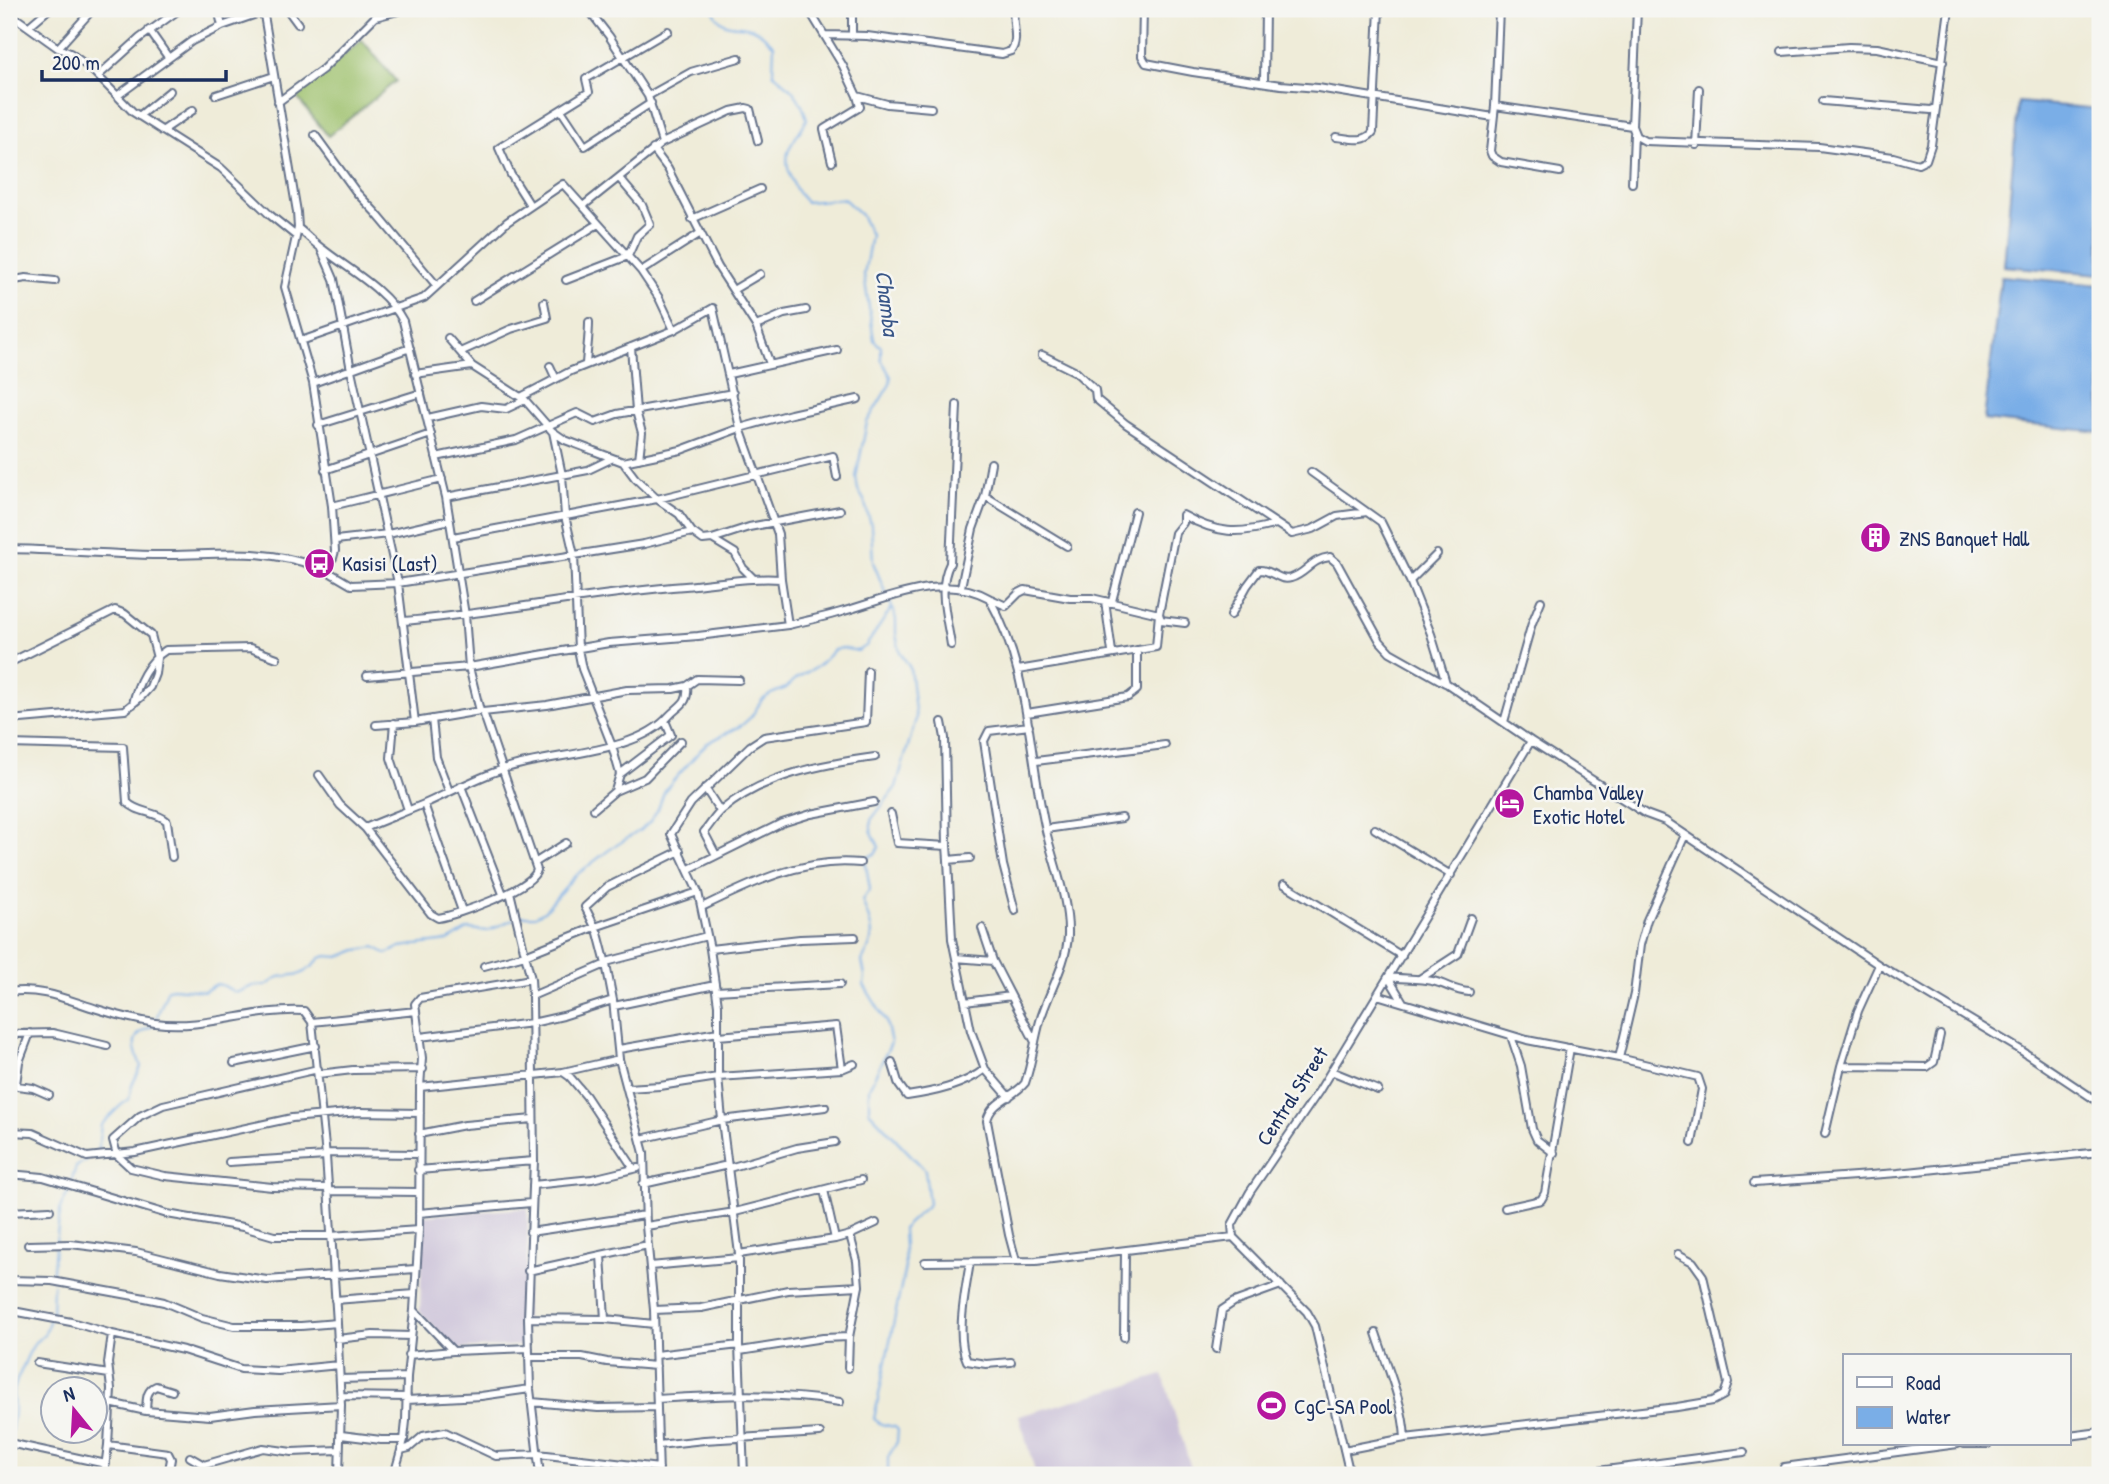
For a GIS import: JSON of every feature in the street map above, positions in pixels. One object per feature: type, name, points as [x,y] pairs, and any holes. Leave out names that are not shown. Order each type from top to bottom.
[{"type":"street","points":[[29,26],[49,9]]},
{"type":"street","points":[[58,48],[93,9]]},
{"type":"street","points":[[98,76],[149,30],[180,9]]},
{"type":"street","points":[[218,9],[222,26]]},
{"type":"street","points":[[287,9],[298,24]]},
{"type":"street","points":[[370,9],[375,17]]},
{"type":"street","points":[[278,102],[323,69],[375,17],[407,9]]},
{"type":"street","points":[[588,9],[624,58],[649,99],[662,143]]},
{"type":"street","points":[[852,9],[852,34]]},
{"type":"street","points":[[825,35],[852,34],[1002,54],[1011,51],[1016,44],[1012,19],[1014,9]]},
{"type":"street","points":[[1143,9],[1142,56],[1146,63],[1493,117]]},
{"type":"street","points":[[1264,82],[1265,9]]},
{"type":"street","points":[[1336,137],[1361,140],[1371,135],[1374,128],[1379,9]]},
{"type":"street","points":[[1499,9],[1495,106],[1490,151],[1494,158],[1560,172]]},
{"type":"street","points":[[1632,183],[1637,9]]},
{"type":"street","points":[[1633,129],[1638,138],[1652,143],[1819,146],[1893,157],[1918,164],[1926,160],[1931,145],[1949,9]]},
{"type":"street","points":[[117,96],[192,41],[222,26],[266,10],[298,228],[285,287],[313,383],[336,540],[334,555],[322,568]]},
{"type":"street","points":[[809,10],[825,35],[857,96],[860,107],[824,129],[832,162]]},
{"type":"street","points":[[9,13],[58,48],[70,52],[139,116],[221,168],[296,236]]},
{"type":"street","points":[[149,30],[168,57]]},
{"type":"street","points":[[530,205],[499,149],[589,92],[586,79],[668,31]]},
{"type":"street","points":[[1782,52],[1849,47],[1877,48],[1943,62]]},
{"type":"street","points":[[561,110],[585,146],[691,72],[739,58]]},
{"type":"street","points":[[216,95],[274,76]]},
{"type":"street","points":[[1696,145],[1699,89]]},
{"type":"street","points":[[139,116],[170,91]]},
{"type":"street","points":[[857,96],[887,104],[931,108]]},
{"type":"street","points":[[1823,101],[1931,110],[1936,108]]},
{"type":"street","points":[[1495,106],[1633,129]]},
{"type":"street","points":[[583,205],[662,143],[731,111],[750,109],[758,141]]},
{"type":"street","points":[[162,131],[193,110]]},
{"type":"street","points":[[315,135],[357,193],[437,286]]},
{"type":"street","points":[[653,149],[668,169],[699,234],[755,326],[770,364]]},
{"type":"street","points":[[566,280],[628,256],[637,236],[650,222],[640,202],[619,178]]},
{"type":"street","points":[[301,341],[424,298],[487,239],[530,205],[563,184],[641,271],[659,298],[674,330]]},
{"type":"street","points":[[692,219],[760,189]]},
{"type":"street","points":[[474,301],[598,224]]},
{"type":"street","points":[[298,228],[321,249],[372,286],[397,309],[403,321],[446,497],[465,615],[468,667],[481,711],[536,862],[536,876],[507,893],[438,918],[431,914],[365,828],[340,805],[319,775]]},
{"type":"street","points":[[641,271],[699,234]]},
{"type":"street","points":[[321,249],[332,271],[398,583],[415,722]]},
{"type":"street","points":[[733,290],[760,274]]},
{"type":"street","points":[[9,281],[26,278],[55,281]]},
{"type":"street","points":[[460,352],[511,329],[547,318],[544,302]]},
{"type":"street","points":[[428,418],[481,406],[506,409],[586,364],[674,330],[713,308],[740,428],[778,537],[788,625]]},
{"type":"street","points":[[755,326],[784,314],[806,310]]},
{"type":"street","points":[[586,364],[585,347],[589,322]]},
{"type":"street","points":[[448,338],[472,366],[523,399],[552,431],[573,445],[623,462],[681,450],[740,428],[858,399]]},
{"type":"street","points":[[631,347],[636,411],[642,433],[639,459]]},
{"type":"street","points":[[313,383],[410,348]]},
{"type":"street","points":[[729,374],[837,350]]},
{"type":"street","points":[[1042,355],[1076,372],[1095,390],[1096,399],[1126,424],[1292,534],[1298,534],[1337,516],[1367,512]]},
{"type":"street","points":[[415,374],[472,366]]},
{"type":"street","points":[[550,366],[556,379]]},
{"type":"street","points":[[318,425],[421,393]]},
{"type":"street","points":[[436,457],[517,440],[578,413],[595,422],[617,414],[733,393]]},
{"type":"street","points":[[951,645],[942,587],[950,563],[957,405]]},
{"type":"street","points":[[552,431],[562,475],[565,516],[574,555],[578,649],[620,774],[615,791]]},
{"type":"street","points":[[325,470],[431,434]]},
{"type":"street","points":[[453,537],[657,499],[833,456],[837,477]]},
{"type":"street","points":[[446,497],[590,469],[611,459]]},
{"type":"street","points":[[623,462],[635,478],[657,499],[679,514],[692,533],[703,540],[749,527],[840,510]]},
{"type":"street","points":[[961,587],[991,463]]},
{"type":"street","points":[[1311,471],[1381,522],[1410,581],[1431,634],[1446,683]]},
{"type":"street","points":[[332,506],[442,479]]},
{"type":"street","points":[[985,496],[1067,546]]},
{"type":"street","points":[[1112,652],[1109,601],[1135,512]]},
{"type":"street","points":[[1018,670],[1156,646],[1159,614],[1175,531],[1183,523],[1183,515],[1213,529],[1232,532],[1276,524]]},
{"type":"street","points":[[336,540],[388,534],[450,520]]},
{"type":"street","points":[[9,549],[170,555],[253,552],[292,558],[322,568],[351,585],[398,583],[459,575],[692,533]]},
{"type":"street","points":[[712,539],[736,553],[743,568],[752,577]]},
{"type":"street","points":[[1410,581],[1437,554]]},
{"type":"street","points":[[1231,615],[1259,570],[1265,569],[1280,578],[1291,578],[1319,559],[1330,557],[1337,563],[1380,641],[1390,652],[1446,683],[1646,814],[1666,818],[1685,835],[1879,965],[2020,1049],[2100,1103]]},
{"type":"street","points":[[404,621],[465,615],[576,597],[752,577],[781,579]]},
{"type":"street","points":[[368,676],[468,667],[609,643],[788,625],[902,593],[942,587],[961,587],[1006,606],[1026,590],[1109,601],[1159,614]]},
{"type":"street","points":[[989,598],[1018,670],[1046,830],[1067,912],[1068,937],[1065,952],[1047,1001],[1025,1083],[1019,1091],[995,1106],[988,1114],[987,1121],[1006,1222],[1016,1261]]},
{"type":"street","points":[[1504,722],[1532,623],[1541,601]]},
{"type":"street","points":[[9,663],[115,610],[125,614],[151,635],[157,658],[150,687],[125,710],[9,720]]},
{"type":"street","points":[[1159,614],[1161,620],[1185,623]]},
{"type":"street","points":[[133,704],[142,679],[166,650],[250,648],[277,658]]},
{"type":"street","points":[[1027,713],[1128,697],[1138,690],[1138,650]]},
{"type":"street","points":[[744,1475],[739,1256],[718,1077],[716,988],[698,891],[690,869],[671,834],[691,803],[705,788],[750,746],[764,737],[866,722],[868,671]]},
{"type":"street","points":[[376,725],[547,705],[627,690],[687,686],[697,679],[739,680]]},
{"type":"street","points":[[365,828],[503,769],[633,740],[666,723],[669,716],[684,703],[688,695],[687,686]]},
{"type":"street","points":[[432,719],[433,744],[449,792]]},
{"type":"street","points":[[942,722],[945,738],[950,920],[956,958],[971,1031],[985,1069],[1009,1097]]},
{"type":"street","points":[[394,723],[391,758],[408,810]]},
{"type":"street","points":[[620,774],[671,735],[666,723]]},
{"type":"street","points":[[1015,911],[1003,865],[984,741],[989,731],[1029,726]]},
{"type":"street","points":[[594,809],[615,791],[645,778],[681,741]]},
{"type":"street","name":"Central Street","points":[[1233,1237],[1232,1225],[1250,1192],[1331,1071],[1531,741]]},
{"type":"street","points":[[9,744],[123,747],[127,802],[131,807],[167,821],[172,857]]},
{"type":"street","points":[[1036,761],[1165,745]]},
{"type":"street","points":[[716,855],[704,832],[720,811],[748,793],[782,777],[816,767],[875,757]]},
{"type":"street","points":[[461,786],[507,893],[531,979],[534,1161],[528,1318],[530,1389],[540,1475]]},
{"type":"street","points":[[705,788],[720,811]]},
{"type":"street","points":[[690,869],[782,822],[874,802]]},
{"type":"street","points":[[424,804],[462,911]]},
{"type":"street","points":[[891,814],[897,843],[947,846]]},
{"type":"street","points":[[1046,830],[1122,818]]},
{"type":"street","points":[[1375,829],[1451,875]]},
{"type":"street","points":[[1619,1058],[1647,920],[1685,835]]},
{"type":"street","points":[[536,862],[566,843]]},
{"type":"street","points":[[401,1450],[409,1448],[423,1436],[445,1432],[491,1455],[538,1454],[659,1471],[654,1310],[641,1139],[619,1059],[614,1003],[606,963],[586,907],[607,887],[680,851]]},
{"type":"street","points":[[947,860],[970,858]]},
{"type":"street","points":[[702,907],[771,875],[824,864],[860,863]]},
{"type":"street","points":[[1284,884],[1402,956]]},
{"type":"street","points":[[484,965],[525,955],[698,891]]},
{"type":"street","points":[[1419,979],[1458,954],[1471,918]]},
{"type":"street","points":[[982,928],[993,961],[1035,1042]]},
{"type":"street","points":[[532,996],[606,963],[707,936]]},
{"type":"street","points":[[710,949],[800,939],[855,937]]},
{"type":"street","points":[[956,958],[993,961]]},
{"type":"street","points":[[1825,1134],[1841,1066],[1858,1011],[1879,965]]},
{"type":"street","points":[[1404,1003],[1394,991],[1388,977],[1419,979],[1446,985],[1454,991],[1469,992]]},
{"type":"street","points":[[394,1475],[404,1440],[408,1354],[419,1230],[419,1113],[423,1069],[415,1004],[420,998],[531,979]]},
{"type":"street","points":[[419,1037],[532,1023],[614,1003],[716,988],[840,984]]},
{"type":"street","points":[[9,992],[48,993],[101,1011],[160,1023],[201,1024],[285,1010],[304,1011],[312,1022],[326,1155],[337,1323],[341,1396],[339,1474],[352,1475]]},
{"type":"street","points":[[1377,995],[1511,1035],[1698,1077],[1702,1089],[1692,1143]]},
{"type":"street","points":[[965,1002],[1011,996]]},
{"type":"street","points":[[312,1022],[416,1011]]},
{"type":"street","points":[[619,1049],[718,1034],[836,1026],[842,1069]]},
{"type":"street","points":[[30,1032],[13,1084],[49,1095]]},
{"type":"street","points":[[9,1034],[53,1033],[107,1046]]},
{"type":"street","points":[[1511,1035],[1521,1066],[1536,1140],[1554,1153]]},
{"type":"street","points":[[1841,1066],[1927,1067],[1934,1062],[1940,1035]]},
{"type":"street","points":[[234,1063],[316,1046]]},
{"type":"street","points":[[1505,1208],[1541,1200],[1548,1184],[1570,1048]]},
{"type":"street","points":[[420,1087],[531,1077],[619,1059]]},
{"type":"street","points":[[892,1062],[899,1086],[907,1096],[943,1089],[985,1069]]},
{"type":"street","points":[[627,1088],[718,1077],[842,1069],[855,1064]]},
{"type":"street","points":[[418,1192],[272,1187],[173,1177],[131,1168],[117,1155],[113,1140],[140,1116],[156,1107],[318,1072],[423,1069]]},
{"type":"street","points":[[1331,1071],[1378,1090]]},
{"type":"street","points":[[563,1072],[586,1096],[634,1169]]},
{"type":"street","points":[[641,1139],[722,1121],[825,1107]]},
{"type":"street","points":[[9,1132],[33,1133],[87,1157],[117,1155],[190,1141],[250,1125],[321,1115],[359,1112],[419,1113]]},
{"type":"street","points":[[419,1134],[465,1125],[533,1119]]},
{"type":"street","points":[[643,1184],[729,1167],[797,1148],[835,1142]]},
{"type":"street","points":[[1754,1183],[2100,1152]]},
{"type":"street","points":[[229,1162],[326,1155],[418,1154]]},
{"type":"street","points":[[418,1170],[534,1161]]},
{"type":"street","points":[[533,1185],[592,1179],[644,1167]]},
{"type":"street","points":[[9,1174],[43,1177],[167,1214],[274,1236],[330,1236],[419,1230]]},
{"type":"street","points":[[646,1226],[735,1212],[861,1180]]},
{"type":"street","points":[[824,1190],[835,1238]]},
{"type":"street","points":[[419,1213],[531,1203]]},
{"type":"street","points":[[9,1212],[50,1210]]},
{"type":"street","points":[[530,1232],[645,1215]]},
{"type":"street","points":[[650,1266],[739,1256],[835,1238],[876,1223]]},
{"type":"street","points":[[848,1368],[849,1337],[859,1286],[858,1261],[850,1234]]},
{"type":"street","points":[[925,1262],[1016,1261],[1233,1237],[1307,1312],[1315,1326],[1350,1475]]},
{"type":"street","points":[[27,1245],[71,1244],[136,1252],[220,1273],[267,1280],[415,1269]]},
{"type":"street","points":[[528,1272],[648,1245]]},
{"type":"street","points":[[1124,1337],[1125,1251]]},
{"type":"street","points":[[1345,1450],[1405,1438],[1677,1408],[1713,1401],[1724,1395],[1728,1383],[1705,1284],[1697,1267],[1678,1254]]},
{"type":"street","points":[[601,1255],[606,1319]]},
{"type":"street","points":[[970,1262],[962,1317],[963,1354],[967,1361],[975,1363],[1010,1362]]},
{"type":"street","points":[[9,1280],[52,1281],[145,1297],[202,1318],[234,1326],[337,1323]]},
{"type":"street","points":[[1216,1349],[1222,1310],[1281,1285]]},
{"type":"street","points":[[654,1310],[701,1308],[788,1290],[859,1286]]},
{"type":"street","points":[[335,1300],[415,1294]]},
{"type":"street","points":[[414,1310],[453,1351]]},
{"type":"street","points":[[13,1311],[71,1322],[260,1372],[339,1365]]},
{"type":"street","points":[[528,1318],[606,1319],[654,1324]]},
{"type":"street","points":[[1376,1333],[1393,1382],[1405,1438]]},
{"type":"street","points":[[112,1334],[108,1445],[168,1453],[171,1459],[168,1475]]},
{"type":"street","points":[[337,1339],[373,1335],[411,1336]]},
{"type":"street","points":[[656,1355],[849,1337]]},
{"type":"street","points":[[408,1354],[529,1348]]},
{"type":"street","points":[[529,1357],[582,1357],[656,1366]]},
{"type":"street","points":[[37,1363],[109,1374]]},
{"type":"street","points":[[340,1379],[407,1377]]},
{"type":"street","points":[[146,1411],[148,1391],[151,1388],[156,1386],[172,1391]]},
{"type":"street","points":[[341,1396],[407,1399],[481,1396],[530,1389]]},
{"type":"street","points":[[532,1402],[598,1408],[741,1394],[784,1394],[840,1402]]},
{"type":"street","points":[[110,1404],[146,1411],[210,1416],[255,1410],[341,1405]]},
{"type":"street","points":[[2070,1436],[2100,1432]]},
{"type":"street","points":[[658,1445],[820,1433]]},
{"type":"street","points":[[341,1435],[404,1440]]},
{"type":"street","points":[[9,1443],[82,1461],[106,1464]]},
{"type":"street","points":[[108,1446],[104,1475],[113,1475]]},
{"type":"street","points":[[1784,1467],[1946,1446]]},
{"type":"street","points":[[190,1457],[204,1465],[263,1448],[292,1452],[339,1450]]},
{"type":"street","points":[[1567,1475],[1632,1471],[1744,1452]]},
{"type":"shaded area","points":[[528,1208],[525,1345],[456,1349],[420,1312],[423,1216]]},
{"type":"shaded area","points":[[1163,1375],[1193,1475],[1036,1475],[1019,1416]]},
{"type":"green space","points":[[362,40],[396,81],[328,136],[295,95]]},
{"type":"water","points":[[2018,102],[2100,109],[2100,274],[2004,266]]},
{"type":"water","points":[[2001,276],[2100,285],[2100,432],[1984,420]]},
{"type":"waterway","name":"Chamba","points":[[713,9],[722,22],[756,30],[774,45],[773,73],[795,93],[807,119],[789,149],[787,162],[797,191],[806,202],[844,199],[861,215],[871,235],[864,275],[874,340],[881,347],[881,359],[891,377],[890,384],[867,422],[856,477],[871,525],[873,562],[886,594]]},
{"type":"waterway","points":[[888,1475],[888,1457],[897,1442],[898,1430],[874,1419],[905,1267],[903,1228],[929,1204],[925,1170],[869,1111],[869,1088],[891,1043],[886,1021],[864,985],[862,961],[872,937],[862,900],[870,889],[865,859],[876,853],[879,847],[871,830],[871,820],[896,787],[916,719],[910,668],[900,652],[896,619],[889,599]]},
{"type":"waterway","points":[[520,916],[535,916],[544,911],[575,876],[650,822],[665,790],[706,744],[742,725],[762,700],[786,688],[818,666],[834,650],[842,648],[858,651],[866,646],[891,609]]},
{"type":"waterway","points":[[156,1019],[168,989],[204,991],[217,984],[238,992],[253,986],[267,985],[279,977],[301,974],[320,958],[327,956],[339,957],[375,947],[387,954],[400,947],[448,941],[468,929],[488,931],[513,919]]},
{"type":"waterway","points":[[94,1154],[98,1149],[101,1125],[129,1099],[132,1085],[141,1067],[135,1041],[141,1032],[154,1025]]},
{"type":"waterway","points":[[71,1182],[76,1167],[87,1159]]},
{"type":"waterway","points":[[56,1242],[61,1206],[71,1187]]},
{"type":"waterway","points":[[52,1280],[55,1247]]},
{"type":"waterway","points":[[52,1314],[53,1285]]},
{"type":"waterway","points":[[10,1440],[14,1411],[13,1394],[17,1380],[35,1342],[44,1335],[50,1319]]},
{"type":"waterway","points":[[9,1475],[10,1445]]},
{"type":"place","name":"ZNS Banquet Hall","points":[[1876,538]]},
{"type":"place","name":"Kasisi (Last)","points":[[319,563]]},
{"type":"place","name":"Chamba Valley Exotic Hotel","points":[[1510,804]]},
{"type":"place","name":"CgC-SA Pool","points":[[1271,1406]]}]
